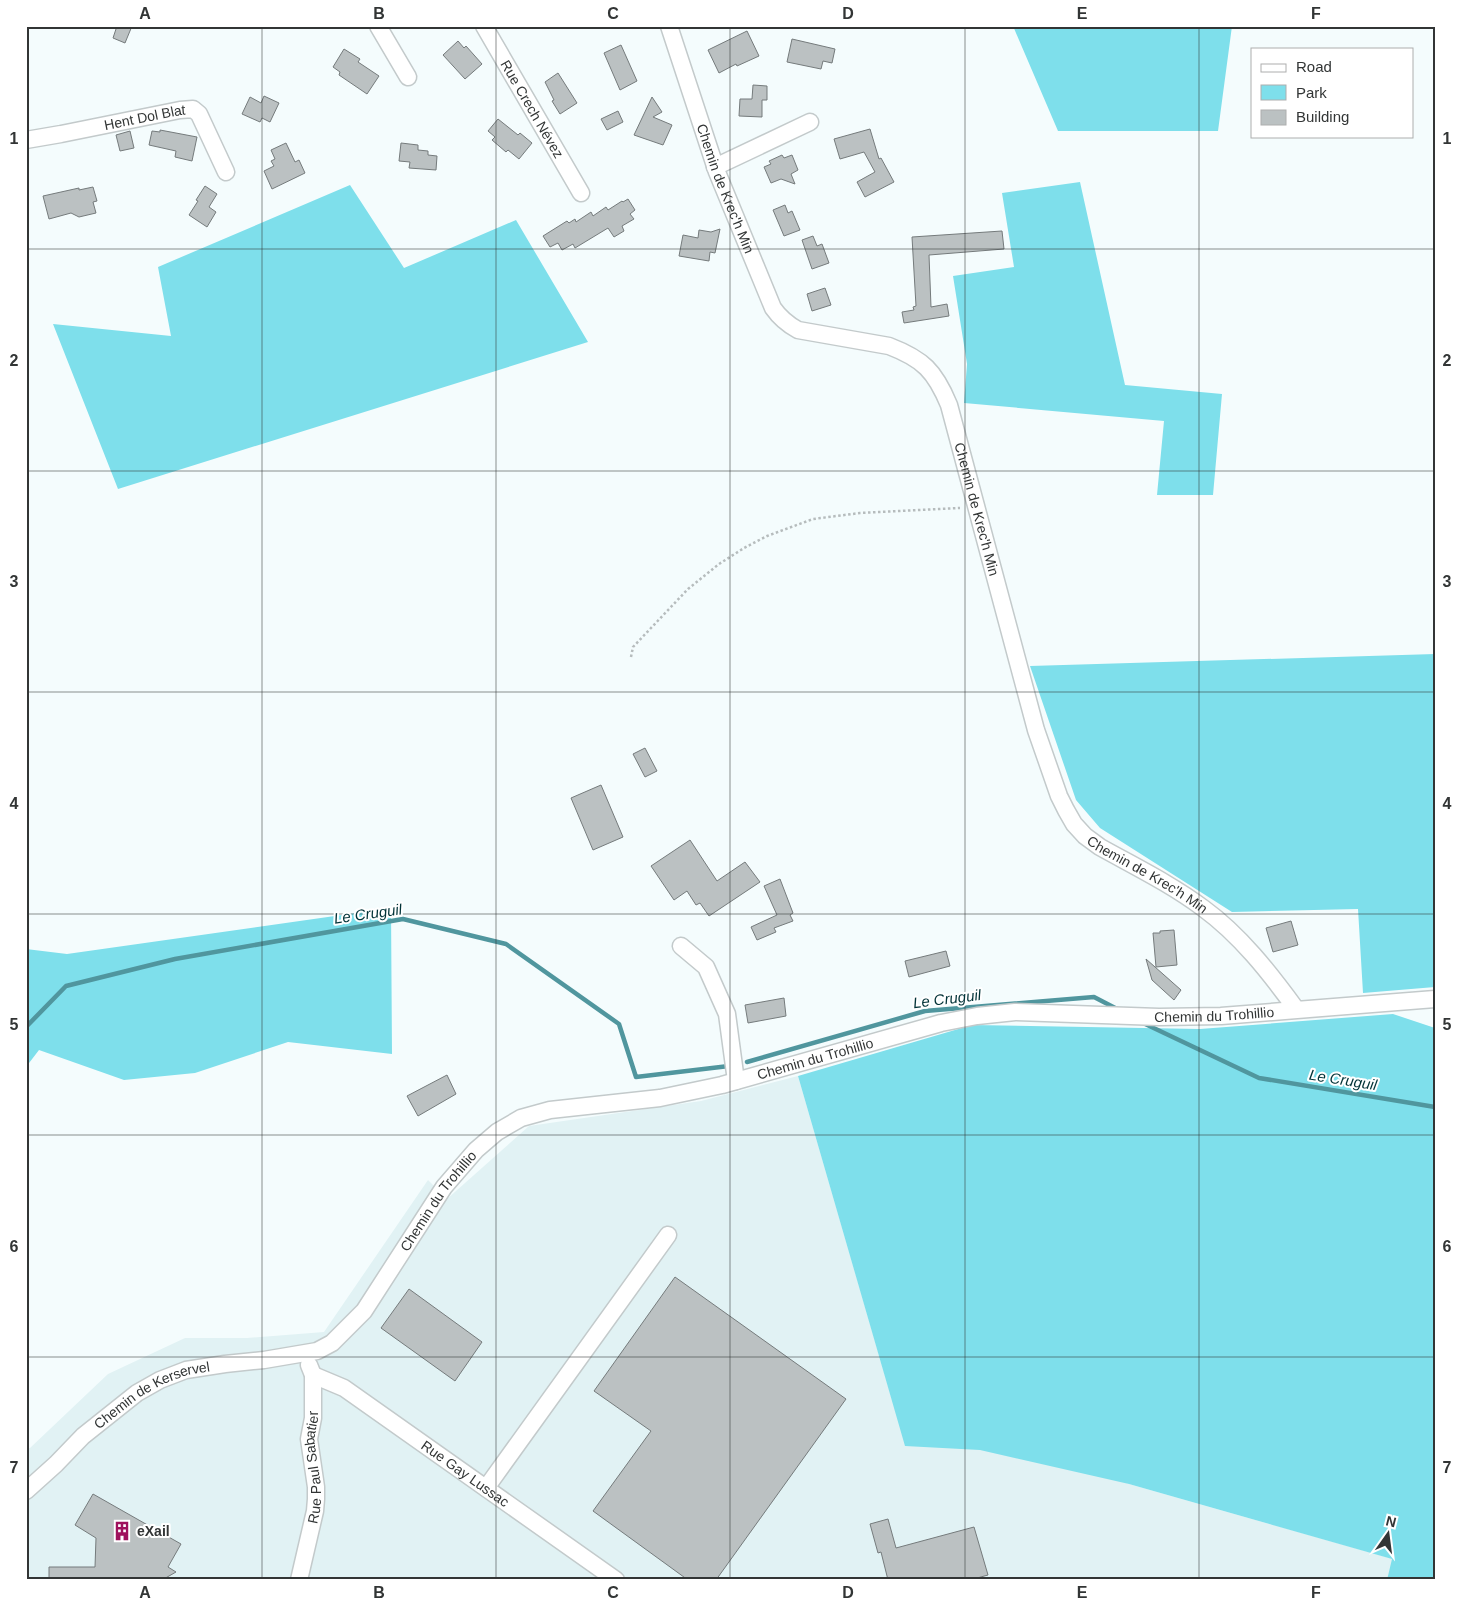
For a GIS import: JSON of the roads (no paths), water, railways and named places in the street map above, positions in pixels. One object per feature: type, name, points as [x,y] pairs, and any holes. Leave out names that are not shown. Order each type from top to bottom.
[{"type":"street","points":[[378,26],[408,77]]},
{"type":"street","name":"Rue Crech Névez","points":[[484,26],[581,193]]},
{"type":"street","name":"Chemin de Krec'h Min","points":[[669,26],[715,167],[773,308],[779,317],[798,330],[889,346],[914,357],[934,375],[941,385],[949,405],[1036,730],[1059,796],[1074,824],[1100,847],[1202,907],[1231,931],[1272,976],[1296,1009]]},
{"type":"street","name":"Hent Dol Blat","points":[[26,140],[192,109],[199,114],[226,172]]},
{"type":"street","points":[[715,167],[810,122]]},
{"type":"street","points":[[681,946],[706,966],[727,1014],[736,1081]]},
{"type":"street","name":"Chemin du Trohillio","points":[[306,1354],[317,1351],[332,1343],[364,1310],[444,1187],[476,1150],[509,1124],[521,1118],[550,1110],[660,1098],[736,1081],[940,1023],[977,1016],[1015,1012],[1159,1017],[1212,1016],[1435,999]]},
{"type":"street","points":[[486,1488],[668,1235]]},
{"type":"street","name":"Rue Paul Sabatier","points":[[299,1580],[316,1499],[309,1439],[313,1418],[313,1375],[306,1354]]},
{"type":"street","name":"Chemin de Kerservel","points":[[26,1491],[83,1436],[137,1393],[160,1380],[186,1370],[306,1354]]},
{"type":"street","name":"Rue Gay Lussac","points":[[313,1375],[344,1388],[612,1578]]},
{"type":"waterway","name":"Le Cruguil","points":[[26,1027],[66,986],[175,959],[403,919],[506,944],[619,1024],[636,1077],[729,1066]]},
{"type":"waterway","name":"Le Cruguil","points":[[747,1062],[925,1011],[1094,997],[1119,1010]]},
{"type":"waterway","name":"Le Cruguil","points":[[1141,1022],[1259,1078],[1435,1107]]},
{"type":"place","name":"eXail","points":[[122,1531]]}]
